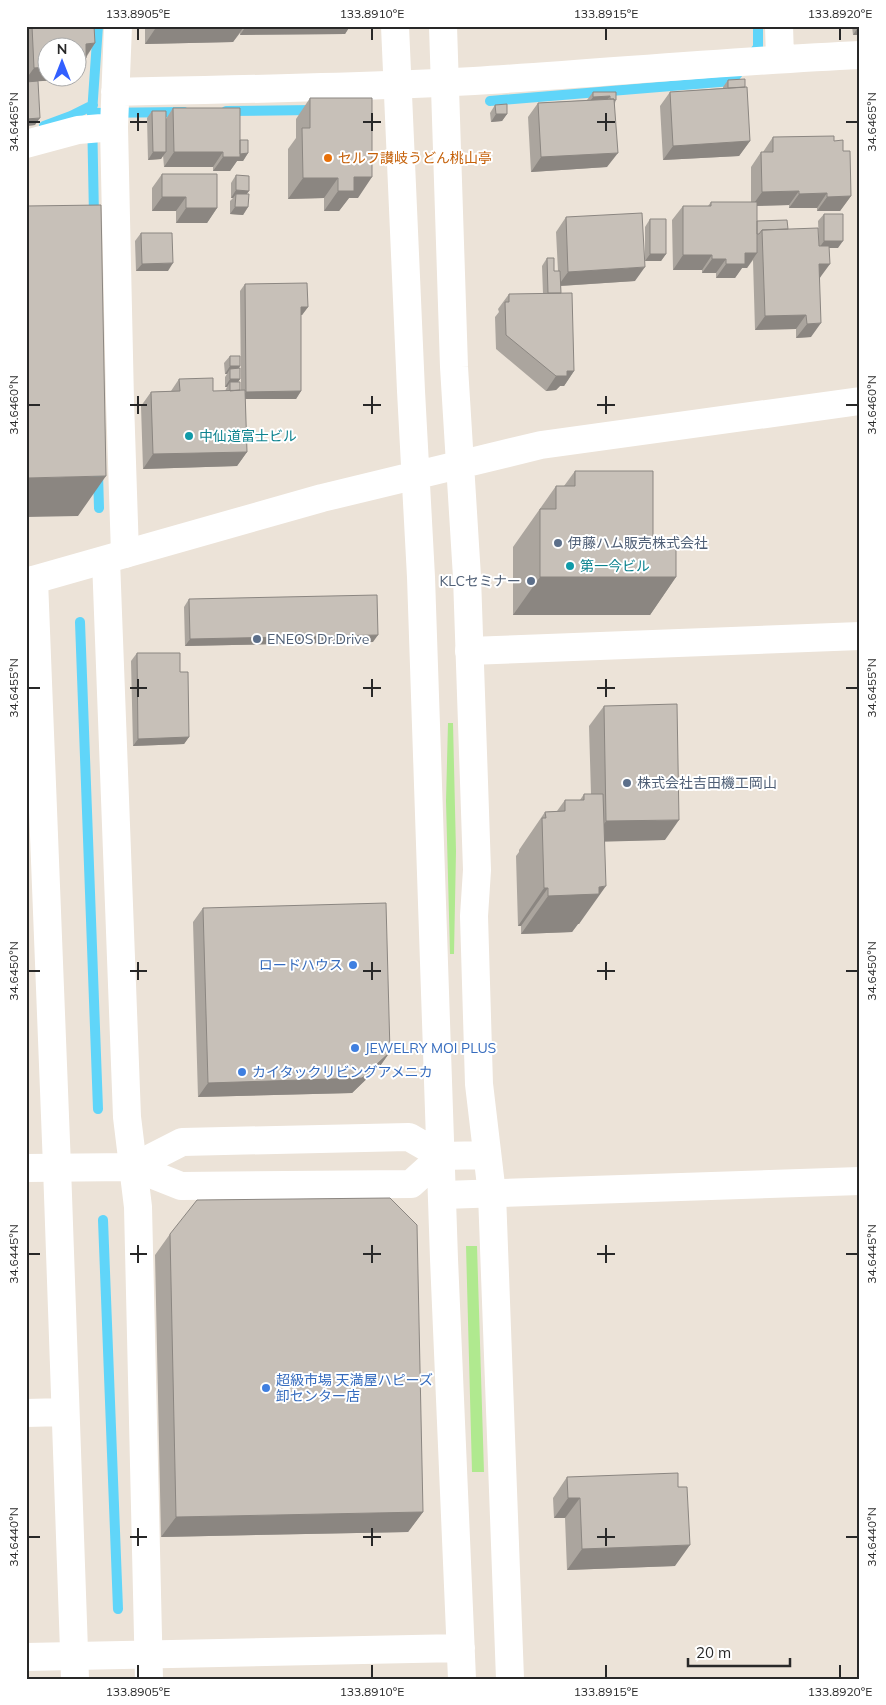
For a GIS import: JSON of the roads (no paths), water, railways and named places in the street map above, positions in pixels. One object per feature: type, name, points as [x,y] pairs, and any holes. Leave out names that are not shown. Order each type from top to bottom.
[{"type":"street","points":[[118,26],[106,117],[120,411],[116,557],[127,1117],[138,1207],[148,1666]]},
{"type":"street","points":[[395,26],[421,578],[462,1679]]},
{"type":"street","points":[[443,26],[454,368],[470,651],[476,870],[474,916],[479,1084],[492,1194],[510,1679]]},
{"type":"street","points":[[760,60],[779,26]]},
{"type":"street","points":[[26,144],[106,117],[398,85],[860,55]]},
{"type":"street","points":[[74,1667],[57,1167],[37,956],[30,581],[322,498],[541,445],[860,402]]},
{"type":"street","points":[[470,651],[860,636]]},
{"type":"street","points":[[133,1167],[182,1142],[409,1137],[442,1156],[487,1155]]},
{"type":"street","points":[[26,1168],[133,1167],[181,1186],[410,1184],[442,1156]]},
{"type":"street","points":[[443,1195],[860,1181]]},
{"type":"street","points":[[26,1413],[65,1412]]},
{"type":"street","points":[[26,1657],[74,1667],[148,1666],[461,1648]]},
{"type":"waterway","points":[[94,217],[92,113],[98,26]]},
{"type":"waterway","points":[[490,101],[732,81],[758,47],[758,26]]},
{"type":"waterway","points":[[44,126],[93,105]]},
{"type":"waterway","points":[[226,111],[314,110]]},
{"type":"waterway","points":[[92,113],[184,112]]},
{"type":"waterway","points":[[98,474],[99,508]]},
{"type":"waterway","points":[[80,622],[98,1109]]},
{"type":"waterway","points":[[103,1220],[118,1609]]},
{"type":"place","name":"セルフ讃岐うどん桃山亭","points":[[328,158]]},
{"type":"place","name":"中仙道富士ビル","points":[[189,436]]},
{"type":"place","name":"伊藤ハム販売株式会社","points":[[558,543]]},
{"type":"place","name":"第一今ビル","points":[[570,566]]},
{"type":"place","name":"KLCセミナー","points":[[531,581]]},
{"type":"place","name":"ENEOS Dr.Drive","points":[[257,639]]},
{"type":"place","name":"株式会社吉田機工岡山","points":[[627,783]]},
{"type":"place","name":"ロードハウス","points":[[353,965]]},
{"type":"place","name":"JEWELRY MOI PLUS","points":[[355,1048]]},
{"type":"place","name":"カイタックリビングアメニカ","points":[[242,1072]]},
{"type":"place","name":"超級市場 天満屋ハピーズ 卸センター店","points":[[266,1388]]}]
